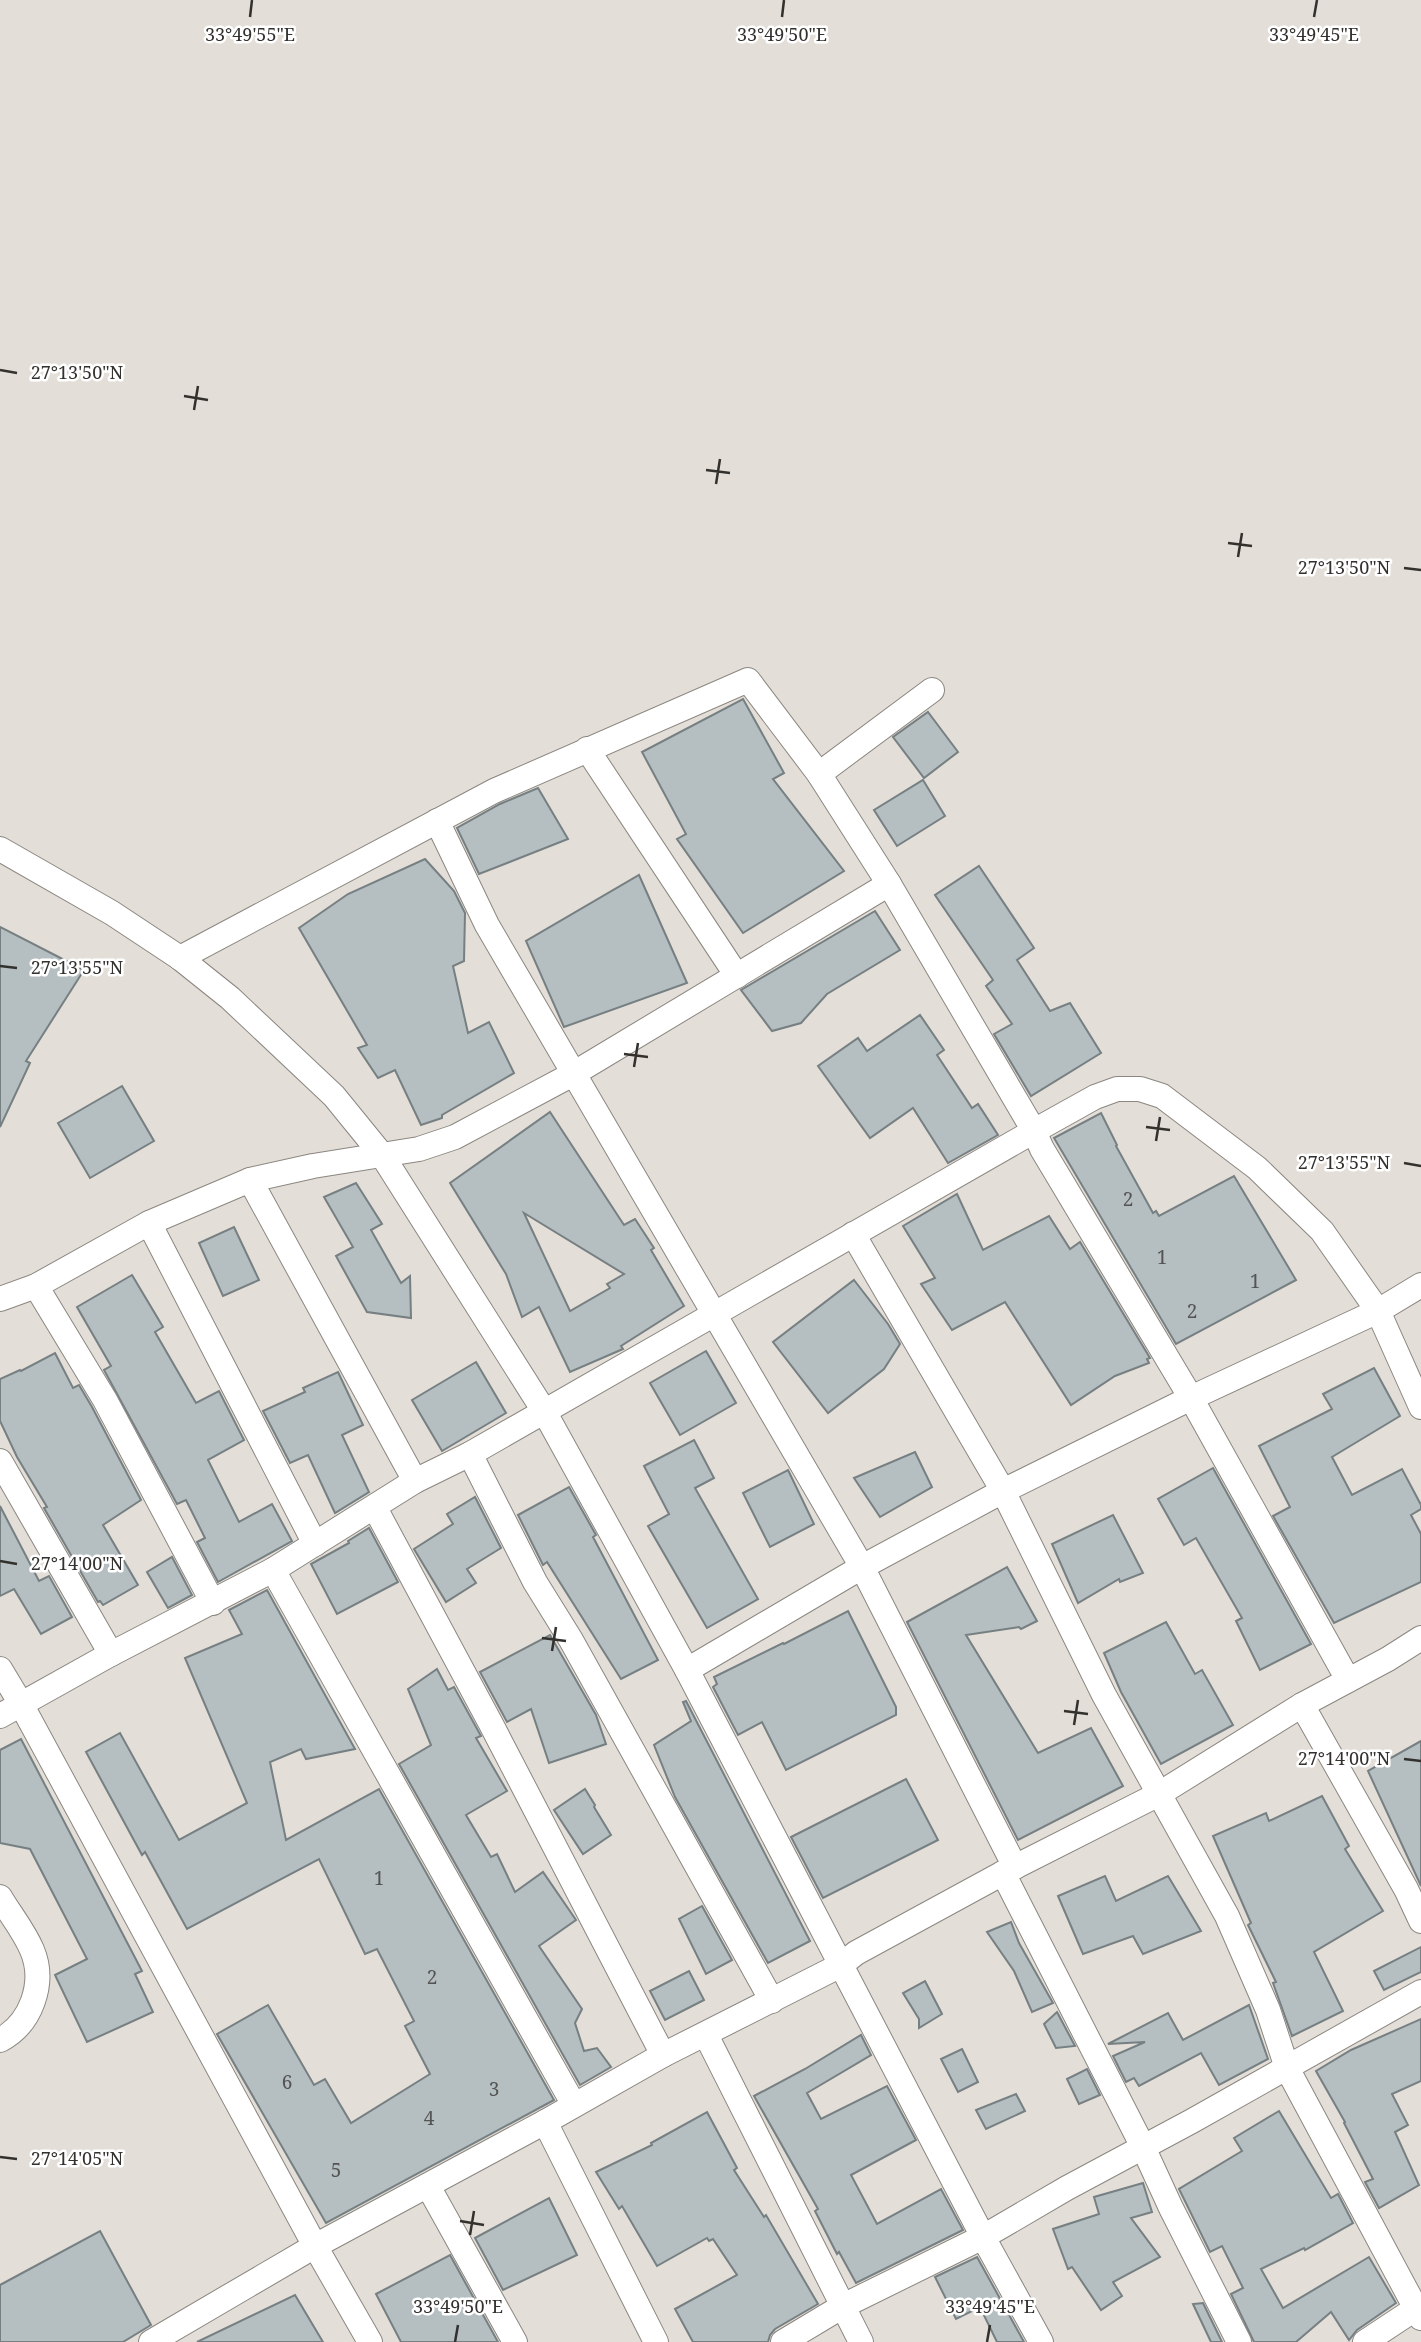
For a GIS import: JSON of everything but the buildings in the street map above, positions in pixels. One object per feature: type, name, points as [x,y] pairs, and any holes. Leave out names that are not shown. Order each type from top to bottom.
[{"type":"street","points":[[180,958],[494,791],[748,680],[819,774],[889,884],[1042,1149],[1191,1398],[1348,1680]]},
{"type":"street","points":[[819,774],[932,690]]},
{"type":"street","points":[[587,750],[737,976]]},
{"type":"street","points":[[437,821],[487,925],[862,1567],[1171,2208],[1239,2342]]},
{"type":"street","points":[[0,849],[113,913],[180,958],[230,998],[334,1096],[382,1155],[544,1411],[687,1670],[983,2237],[1041,2342]]},
{"type":"street","points":[[0,1299],[36,1286],[149,1223],[250,1180],[313,1166],[419,1149],[455,1137],[573,1074],[889,884]]},
{"type":"street","points":[[11,1710],[111,1654],[273,1570],[415,1481],[470,1454],[1034,1131],[1095,1097],[1117,1089],[1140,1089],[1163,1096],[1257,1168],[1322,1231],[1378,1311],[1421,1407]]},
{"type":"street","points":[[250,1180],[415,1481]]},
{"type":"street","points":[[149,1223],[315,1544]]},
{"type":"street","points":[[853,1234],[1003,1491],[1104,1695],[1227,1916],[1268,2010],[1287,2068],[1419,2311],[1365,2342]]},
{"type":"street","points":[[687,1670],[862,1567],[1003,1491],[1191,1398],[1378,1311],[1421,1285]]},
{"type":"street","points":[[36,1286],[105,1400],[212,1603]]},
{"type":"street","points":[[470,1454],[535,1582],[571,1640],[772,2001]]},
{"type":"street","points":[[0,1461],[111,1654]]},
{"type":"street","points":[[375,1508],[663,2055]]},
{"type":"street","points":[[273,1570],[574,2105]]},
{"type":"street","points":[[151,2342],[315,2246],[663,2055],[841,1965],[856,1953],[1009,1870],[1159,1794],[1302,1705],[1388,1659],[1421,1638]]},
{"type":"street","points":[[0,1669],[11,1710],[370,2342]]},
{"type":"street","points":[[1302,1705],[1406,1889],[1421,1922]]},
{"type":"street","points":[[0,1897],[32,1950],[37,1972],[36,1994],[28,2015],[14,2033],[0,2040]]},
{"type":"street","points":[[783,2342],[843,2306],[983,2237],[1421,1992]]},
{"type":"street","points":[[706,2035],[861,2342]]},
{"type":"street","points":[[545,2122],[656,2342]]},
{"type":"street","points":[[428,2186],[514,2342]]}]
